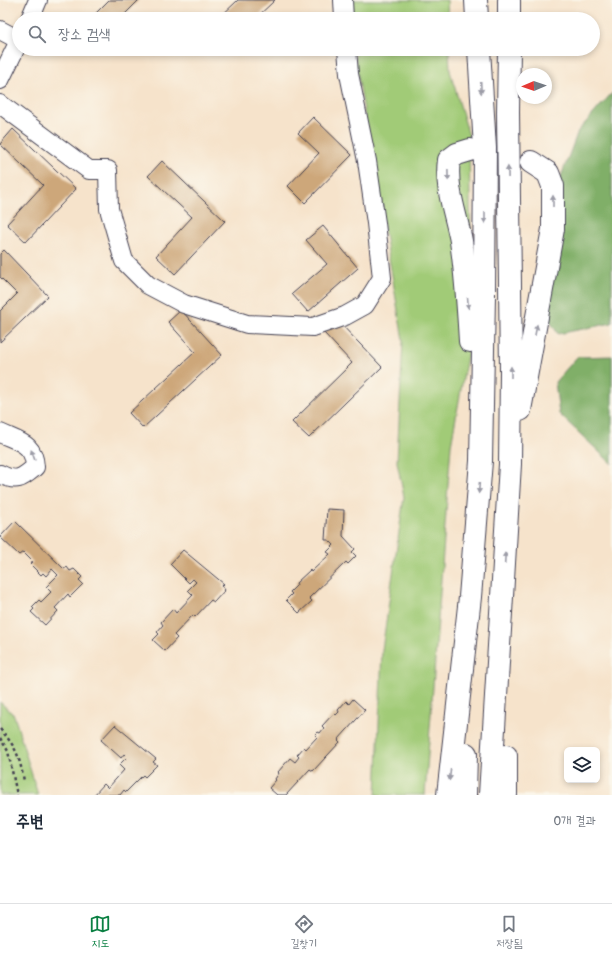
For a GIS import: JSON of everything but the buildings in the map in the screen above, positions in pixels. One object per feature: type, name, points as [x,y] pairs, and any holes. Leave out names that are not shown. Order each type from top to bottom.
[{"type":"highway","points":[[476,0],[477,12]]},
{"type":"highway","points":[[509,0],[509,12]]},
{"type":"highway","points":[[448,795],[470,597],[481,461],[485,148],[479,56]]},
{"type":"highway","points":[[490,795],[510,464],[511,364],[508,112],[509,56]]},
{"type":"highway","points":[[470,150],[457,154],[450,160],[447,173],[449,192],[460,240],[465,272],[470,364],[481,461]]},
{"type":"highway","points":[[510,464],[553,229],[553,186],[548,173],[531,162]]},
{"type":"highway","points":[[465,795],[470,597]]},
{"type":"highway","points":[[503,597],[506,795]]},
{"type":"street","points":[[33,12],[38,0]]},
{"type":"street","points":[[343,0],[344,12]]},
{"type":"street","points":[[0,30],[12,36]]},
{"type":"street","points":[[0,80],[5,56],[12,48]]},
{"type":"street","points":[[0,104],[89,170],[108,170],[109,209],[124,261],[148,285],[184,304],[247,324],[313,327],[345,316],[365,305],[382,278],[367,161],[349,74],[348,56]]},
{"type":"street","points":[[0,433],[30,447],[35,458],[35,467],[23,477],[9,479],[0,474]]},
{"type":"path","points":[[0,728],[11,741],[19,756],[24,781]]},
{"type":"path","points":[[0,738],[8,751],[17,795]]},
{"type":"green space","points":[[352,0],[447,0],[448,12],[353,12]]},
{"type":"green space","points":[[355,56],[449,56],[450,71],[469,136],[472,329],[451,445],[425,795],[376,795],[382,650],[404,497],[397,462],[403,340]]},
{"type":"green space","points":[[612,93],[612,323],[558,334],[546,315],[557,187],[578,131]]},
{"type":"green space","points":[[612,356],[612,464],[559,414],[555,382],[577,357]]},
{"type":"green space","points":[[0,702],[14,715],[38,795],[0,795]]}]
